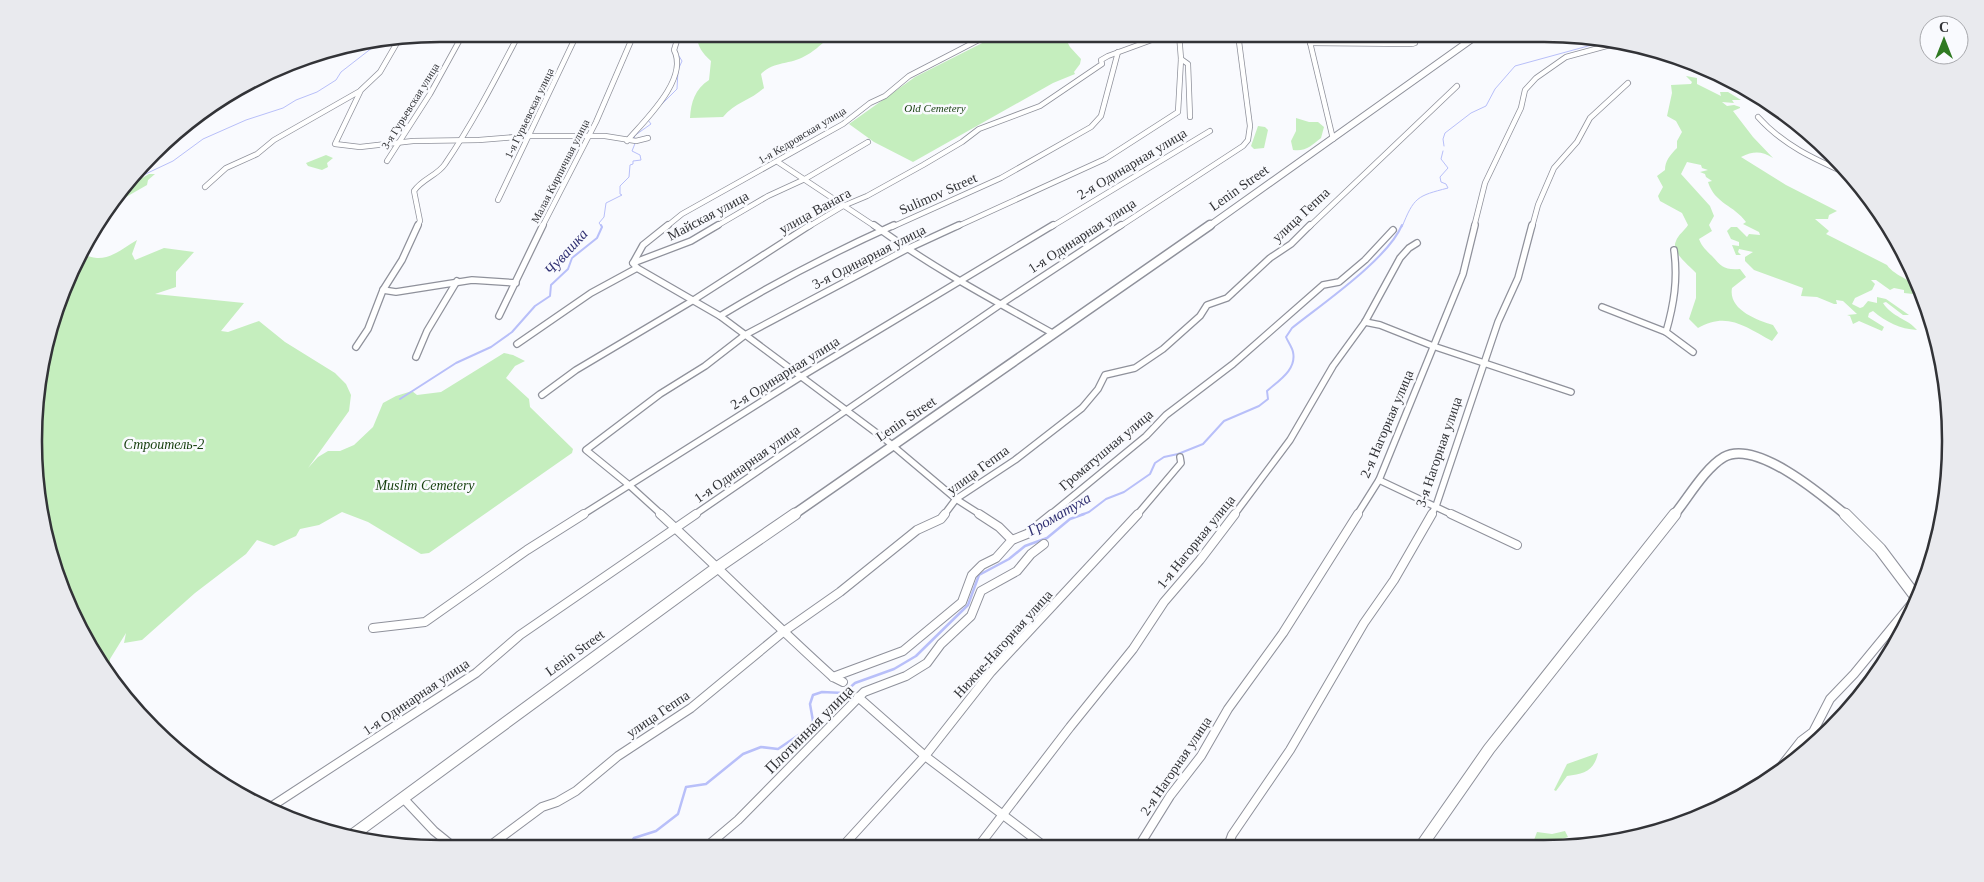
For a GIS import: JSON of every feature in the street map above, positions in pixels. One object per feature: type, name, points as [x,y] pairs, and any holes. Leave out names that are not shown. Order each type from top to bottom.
[{"type":"main road","name":"Lenin Street","points":[[358,831],[718,567],[1333,139],[1468,42]]},
{"type":"main road","points":[[1426,840],[1554,664],[1630,573],[1708,472],[1722,458],[1739,454],[1751,455],[1787,470],[1808,483],[1875,543],[1912,591]]},
{"type":"street","name":"3-я Гурьевская улица","points":[[387,161],[430,94],[433,85],[441,76],[459,42]]},
{"type":"street","points":[[356,347],[368,329],[383,290],[402,260],[420,221],[414,191],[419,184],[444,166],[495,80],[515,42]]},
{"type":"street","name":"1-я Гурьевская улица","points":[[498,200],[544,107],[550,90],[559,76],[574,42]]},
{"type":"street","name":"Малая Кирпичная улица","points":[[499,316],[596,122],[631,42]]},
{"type":"street","points":[[627,141],[664,97],[674,79],[678,58],[674,50],[676,42]]},
{"type":"street","name":"1-я Кедровская улица","points":[[635,266],[643,245],[682,214],[843,124],[870,103],[885,96],[909,76],[975,42]]},
{"type":"street","points":[[1118,52],[1146,42]]},
{"type":"street","points":[[1180,42],[1182,58],[1188,64],[1190,117]]},
{"type":"street","name":"1-я Одинарная улица","points":[[276,803],[476,673],[520,636],[1001,304],[1243,146],[1248,140],[1250,126],[1239,42]]},
{"type":"street","points":[[1333,139],[1310,43],[1412,44],[1415,43],[1414,42]]},
{"type":"street","points":[[205,187],[224,169],[263,151],[274,140],[361,90],[380,72],[396,45]]},
{"type":"street","name":"2-я Нагорная улица","points":[[1143,840],[1170,796],[1201,756],[1228,709],[1283,632],[1379,480],[1463,274],[1484,183],[1521,108],[1525,90],[1536,78],[1566,57],[1602,47]]},
{"type":"street","name":"улица Ванага","points":[[542,394],[576,370],[692,301],[755,258],[843,206],[867,196],[923,165],[962,142],[979,129],[1040,106],[1102,64],[1101,60],[1118,52]]},
{"type":"street","name":"Sulimov Street","points":[[720,316],[763,290],[881,231],[1002,178],[1046,151],[1091,127],[1101,116],[1118,52]]},
{"type":"street","name":"3-я Одинарная улица","points":[[629,485],[586,450],[660,394],[705,366],[744,335],[907,249],[1105,159],[1178,112],[1182,58]]},
{"type":"street","name":"3-я Нагорная улица","points":[[1230,840],[1290,750],[1364,623],[1394,580],[1436,506],[1498,322],[1518,278],[1538,205],[1554,168],[1577,142],[1590,118],[1628,83]]},
{"type":"street","name":"улица Геппа","points":[[498,840],[542,807],[557,802],[576,791],[618,756],[691,708],[783,632],[840,592],[917,530],[941,518],[956,499],[1015,460],[1082,408],[1098,389],[1106,375],[1134,368],[1163,349],[1200,316],[1207,305],[1227,298],[1270,258],[1291,244],[1457,86]]},
{"type":"street","points":[[361,90],[335,144],[360,147],[413,141],[528,136],[588,135],[605,136],[627,141],[648,138]]},
{"type":"street","points":[[1758,117],[1766,128],[1786,145],[1832,167]]},
{"type":"street","name":"2-я Одинарная улица","points":[[373,628],[425,622],[527,550],[802,376],[1210,131]]},
{"type":"street","name":"Майская улица","points":[[517,344],[635,266],[691,241],[768,196],[804,179],[868,142]]},
{"type":"street","points":[[778,162],[864,218],[907,249],[960,282],[1054,334]]},
{"type":"street","name":"Громатушная улица","points":[[833,677],[903,651],[962,602],[972,575],[982,565],[996,558],[1012,540],[1027,534],[1146,436],[1166,415],[1233,364],[1323,285],[1339,282],[1365,260],[1392,230]]},
{"type":"street","name":"1-я Нагорная улица","points":[[983,840],[1133,649],[1164,602],[1200,560],[1272,466],[1290,440],[1333,366],[1365,322],[1400,258],[1409,248],[1417,243]]},
{"type":"street","points":[[1666,332],[1678,288],[1674,250]]},
{"type":"street","points":[[635,266],[720,316],[893,445],[956,499],[999,527],[1012,540]]},
{"type":"street","points":[[383,290],[404,291],[472,280],[516,283]]},
{"type":"street","points":[[416,357],[427,331],[457,281]]},
{"type":"street","points":[[1602,307],[1666,332],[1694,352]]},
{"type":"street","points":[[1365,322],[1380,325],[1433,346],[1571,392]]},
{"type":"street","name":"Нижне-Нагорная улица","points":[[848,840],[925,756],[991,672],[1116,539],[1181,463],[1180,457]]},
{"type":"street","points":[[1379,480],[1517,545]]},
{"type":"street","points":[[629,485],[718,567],[783,632],[833,677],[842,682]]},
{"type":"street","name":"Плотинная улица","points":[[715,840],[738,820],[858,697],[864,692],[918,669],[928,662],[941,644],[957,632],[975,613],[981,591],[1017,571],[1031,554],[1044,544]]},
{"type":"street","points":[[1793,752],[1801,741],[1814,732],[1830,699],[1854,674],[1900,617]]},
{"type":"street","points":[[858,697],[925,756],[1036,840]]},
{"type":"street","points":[[403,798],[445,840]]},
{"type":"green space","points":[[825,42],[799,59],[766,70],[761,74],[764,88],[732,108],[723,117],[690,118],[691,107],[697,92],[709,80],[711,61],[698,43]]},
{"type":"green space","name":"Old Cemetery","points":[[984,42],[1067,42],[1081,59],[1074,72],[1075,74],[1053,83],[913,162],[874,142],[849,124],[915,77]]},
{"type":"green space","points":[[1686,76],[1697,78],[1697,84],[1721,96],[1720,92],[1728,92],[1741,100],[1732,100],[1734,103],[1722,102],[1727,106],[1734,105],[1740,107],[1733,111],[1753,137],[1773,158],[1757,153],[1741,157],[1786,185],[1837,211],[1829,215],[1828,219],[1815,219],[1829,231],[1826,234],[1887,265],[1895,273],[1907,280],[1913,294],[1904,293],[1904,290],[1894,288],[1890,290],[1876,280],[1871,280],[1875,284],[1872,290],[1855,298],[1852,304],[1860,308],[1868,301],[1877,303],[1877,297],[1886,299],[1909,315],[1903,315],[1886,302],[1883,303],[1887,308],[1917,330],[1894,324],[1873,311],[1869,313],[1868,317],[1884,327],[1882,331],[1859,321],[1853,324],[1850,316],[1847,315],[1857,314],[1843,301],[1836,300],[1837,304],[1834,304],[1817,297],[1801,296],[1803,288],[1754,270],[1745,261],[1745,257],[1753,252],[1739,249],[1738,252],[1741,255],[1736,255],[1732,245],[1739,246],[1739,242],[1731,239],[1727,231],[1731,227],[1737,227],[1747,237],[1749,234],[1760,235],[1759,232],[1743,224],[1746,222],[1741,216],[1715,195],[1708,182],[1712,181],[1700,172],[1708,170],[1702,168],[1701,165],[1687,162],[1681,174],[1710,206],[1714,216],[1709,225],[1712,231],[1699,239],[1701,244],[1721,265],[1730,269],[1740,269],[1746,277],[1732,288],[1734,302],[1739,308],[1752,317],[1773,325],[1778,333],[1772,341],[1736,323],[1718,321],[1698,328],[1689,319],[1696,298],[1696,273],[1678,254],[1675,245],[1678,237],[1688,225],[1682,213],[1660,201],[1658,196],[1663,187],[1657,176],[1665,170],[1668,158],[1677,148],[1677,141],[1682,132],[1676,121],[1667,116],[1672,93],[1671,85],[1691,84],[1692,82]]},
{"type":"green space","points":[[1296,118],[1309,122],[1318,122],[1324,127],[1321,138],[1302,150],[1293,150],[1291,141],[1296,131]]},
{"type":"green space","points":[[1258,126],[1265,127],[1268,130],[1264,148],[1254,149],[1251,146]]},
{"type":"green space","points":[[326,155],[333,158],[327,163],[328,167],[322,170],[308,166],[306,163]]},
{"type":"green space","points":[[149,174],[155,174],[148,180],[147,185],[126,197],[140,180]]},
{"type":"green space","name":"Строитель-2","points":[[137,240],[132,254],[135,260],[164,248],[194,252],[176,272],[176,287],[155,294],[244,303],[221,331],[228,332],[259,321],[285,342],[335,373],[346,384],[351,395],[349,411],[308,468],[318,457],[328,451],[340,451],[354,445],[373,427],[383,403],[412,391],[417,395],[441,392],[504,353],[525,361],[515,366],[506,378],[529,399],[530,407],[573,449],[572,453],[429,553],[421,554],[368,522],[342,512],[319,525],[300,529],[296,536],[274,546],[257,540],[246,554],[195,593],[142,640],[124,643],[126,633],[110,662],[96,640],[73,593],[56,544],[46,493],[42,441],[43,415],[50,363],[56,338],[73,289],[88,256],[102,258],[118,252]]},
{"type":"green space","points":[[1598,753],[1591,768],[1583,773],[1567,776],[1556,791],[1554,790],[1567,764]]},
{"type":"green space","points":[[1565,831],[1568,837],[1562,839],[1534,840],[1537,832],[1552,834]]},
{"type":"waterway","name":"Громатуха","points":[[1444,146],[1443,139],[1445,133],[1471,113],[1486,106],[1495,89],[1515,66],[1590,45]]},
{"type":"waterway","points":[[144,175],[173,161],[203,139],[246,120],[283,108],[296,100],[317,92],[336,80],[341,72],[371,49]]},
{"type":"waterway","name":"Чувашка","points":[[661,105],[677,89],[678,70],[682,61],[676,51]]},
{"type":"waterway","name":"Чувашка","points":[[602,227],[599,223],[604,217],[606,203],[622,195],[620,194],[620,186],[629,177],[630,165],[633,164],[633,161],[641,160],[640,155],[632,151],[636,141],[634,136],[651,124],[648,120]]},
{"type":"waterway","name":"Громатуха","points":[[1402,227],[1410,209],[1418,199],[1429,193],[1448,188],[1446,184],[1441,182],[1440,177],[1448,168],[1441,159],[1443,151]]},
{"type":"waterway","name":"Громатуха","points":[[1081,515],[1089,512],[1106,499],[1124,492],[1150,474],[1155,463],[1164,457],[1178,454],[1203,444],[1224,421],[1259,406],[1268,399],[1267,391],[1286,374],[1292,364],[1293,352],[1286,337],[1292,328],[1369,266],[1383,252],[1402,225]]},
{"type":"waterway","name":"Чувашка","points":[[400,399],[456,363],[491,347],[512,332],[535,306],[550,296],[551,285],[568,269],[572,258],[597,238],[602,227]]},
{"type":"waterway","name":"Громатуха","points":[[633,840],[656,831],[678,814],[686,787],[706,784],[743,754],[761,747],[778,749],[806,730],[813,721],[810,704],[813,695],[822,692],[844,693],[855,683],[894,669],[916,656],[968,605],[979,575],[1009,559],[1025,546],[1047,538],[1070,519],[1084,514]]},
{"type":"park label","name":"Muslim Cemetery","points":[[425,485]]}]
